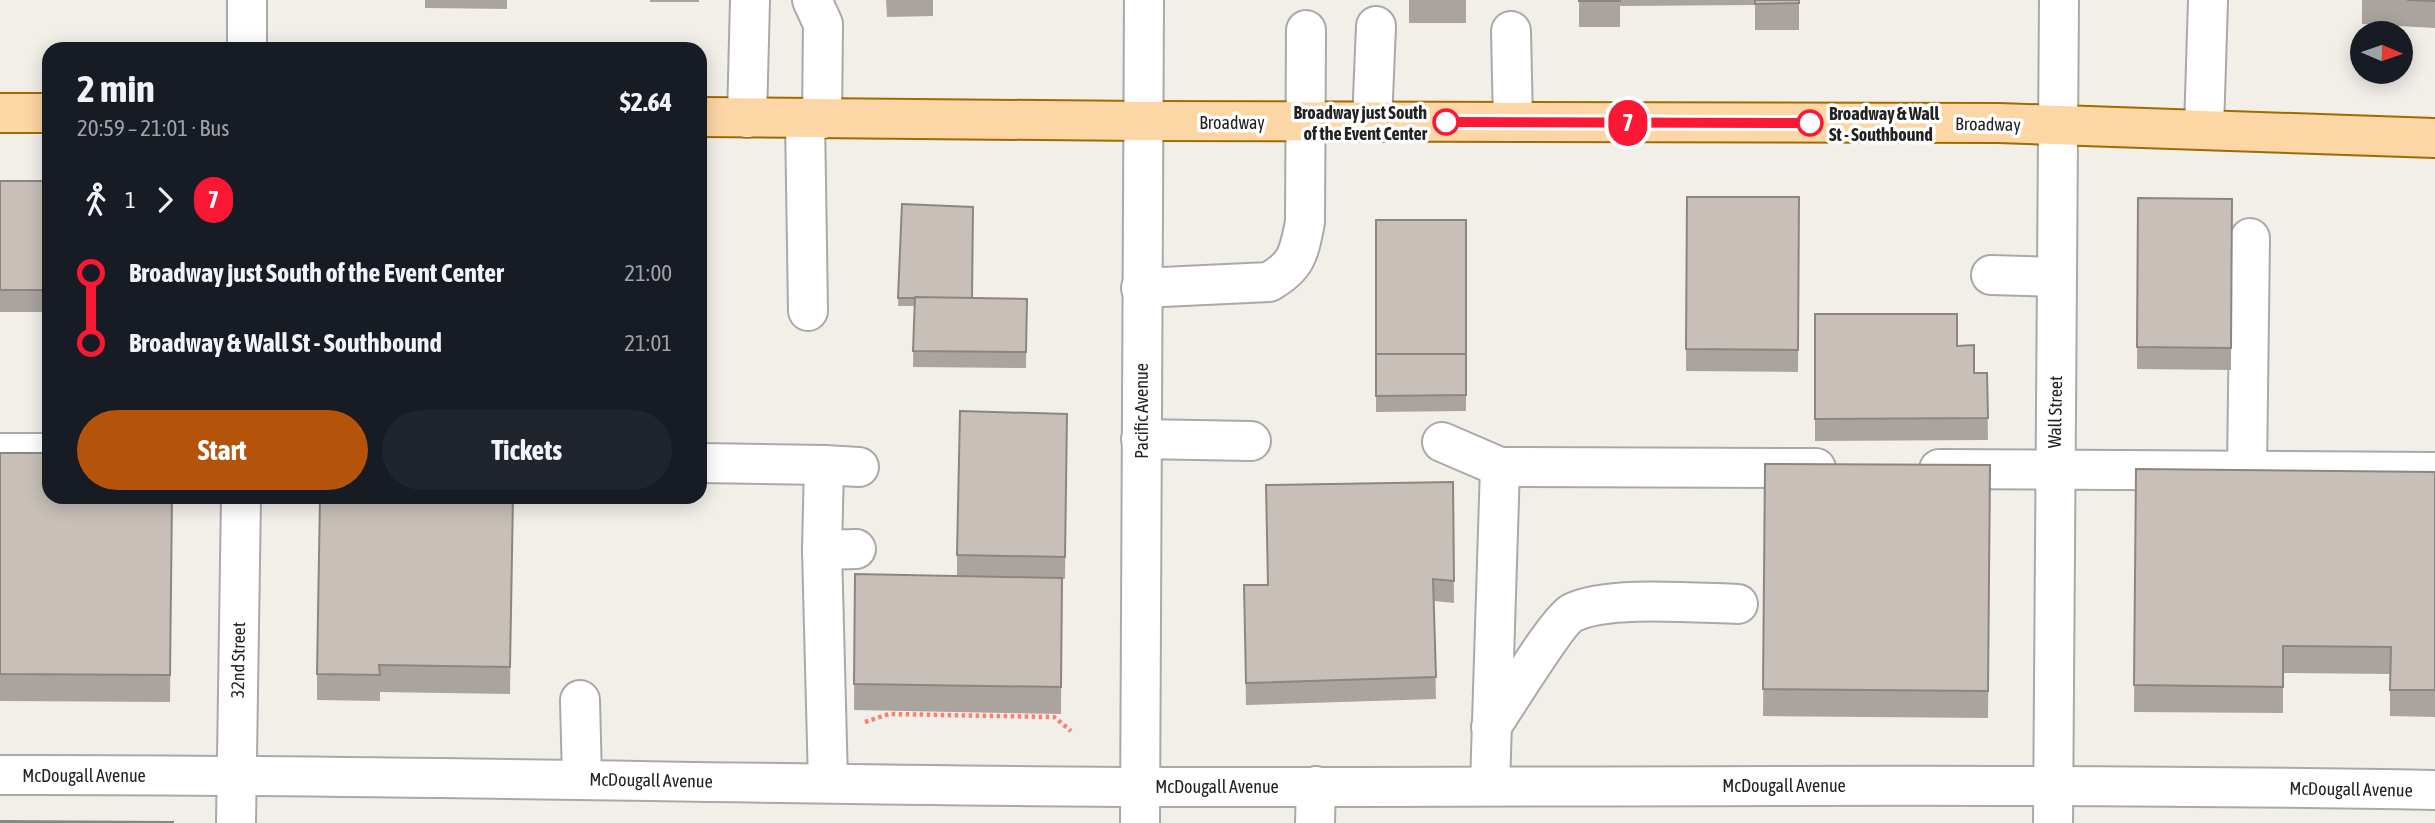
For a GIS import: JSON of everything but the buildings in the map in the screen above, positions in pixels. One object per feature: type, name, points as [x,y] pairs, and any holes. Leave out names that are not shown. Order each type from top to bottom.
[{"type":"main road","points":[[0,113],[42,113]]},
{"type":"main road","name":"Broadway","points":[[707,117],[2058,125],[2435,138]]},
{"type":"street","points":[[247,0],[247,42]]},
{"type":"street","points":[[747,118],[750,0]]},
{"type":"street","points":[[808,311],[814,118],[823,24],[812,0]]},
{"type":"street","name":"Pacific Avenue","points":[[1140,805],[1144,0]]},
{"type":"street","name":"Wall Street","points":[[2053,823],[2059,0]]},
{"type":"street","points":[[2204,129],[2208,0]]},
{"type":"street","points":[[1372,122],[1376,26]]},
{"type":"street","points":[[1141,288],[1269,282],[1287,272],[1300,249],[1305,222],[1306,30]]},
{"type":"street","points":[[1511,30],[1513,122]]},
{"type":"street","points":[[2247,470],[2250,238]]},
{"type":"street","points":[[1992,275],[2056,277]]},
{"type":"street","points":[[1141,439],[1251,441]]},
{"type":"street","points":[[1442,442],[1500,467],[1844,468]]},
{"type":"street","points":[[0,453],[42,453]]},
{"type":"street","points":[[707,463],[841,466],[828,765]]},
{"type":"street","points":[[1490,786],[1500,467]]},
{"type":"street","points":[[1900,468],[2435,472]]},
{"type":"street","name":"32nd Street","points":[[236,823],[241,504]]},
{"type":"street","points":[[1491,727],[1570,613],[1604,603],[1738,604]]},
{"type":"street","points":[[580,700],[582,779]]},
{"type":"street","name":"McDougall Avenue","points":[[0,775],[236,774],[582,779],[828,765],[1140,805],[1316,805],[1490,786],[2052,785],[2435,790]]},
{"type":"path","points":[[828,765],[854,725],[889,714],[1054,717],[1071,731]]},
{"type":"bus line","name":"7","points":[[1446,122],[1810,123]]},
{"type":"place","name":"Broadway just South of the Event Center","points":[[1446,122]]},
{"type":"place","name":"Broadway & Wall St - Southbound","points":[[1810,123]]}]
